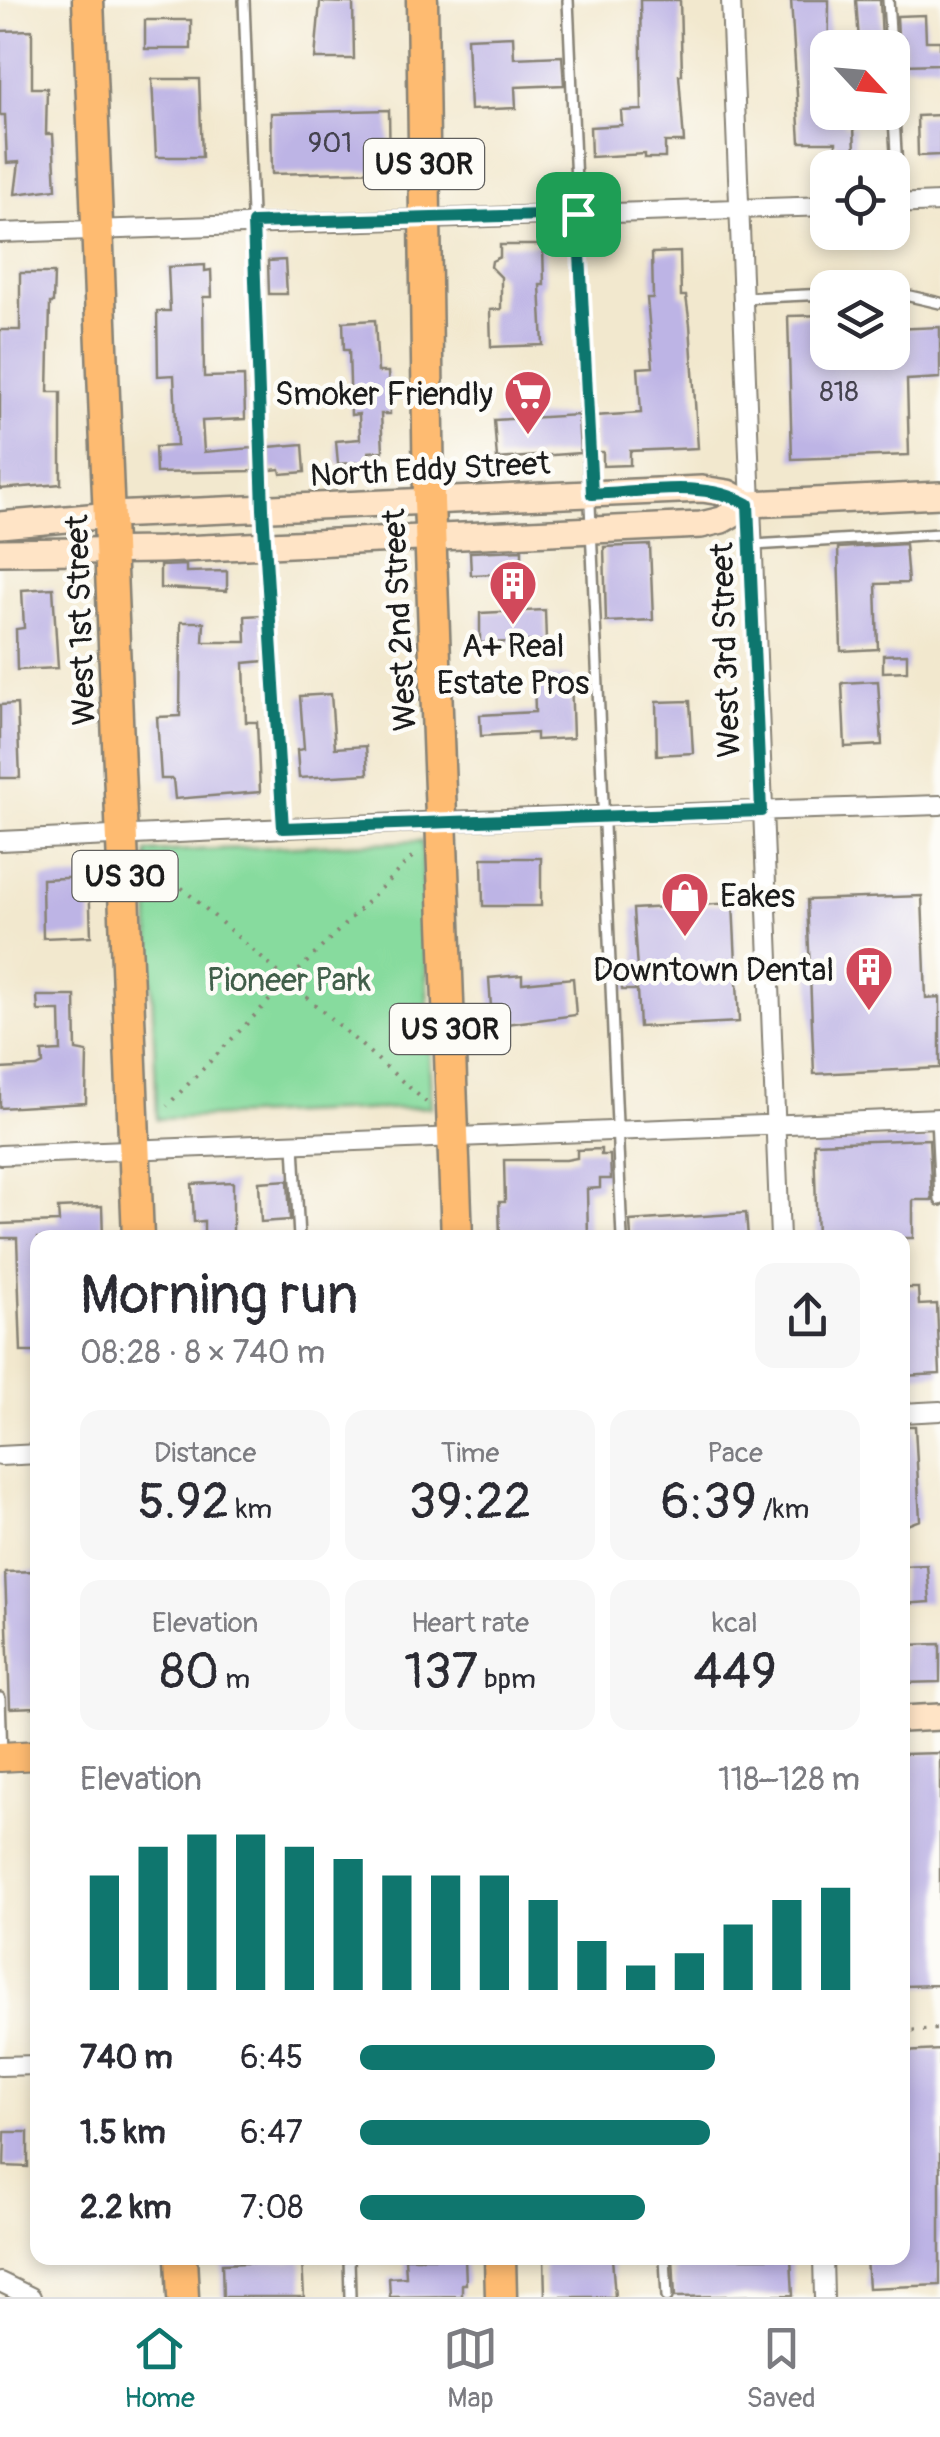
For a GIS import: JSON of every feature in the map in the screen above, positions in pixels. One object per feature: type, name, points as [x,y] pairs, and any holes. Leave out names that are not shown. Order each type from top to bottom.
[{"type":"highway","name":"West 1st Street","points":[[88,0],[138,1230]]},
{"type":"highway","name":"West 2nd Street","points":[[422,0],[428,501],[458,1230]]},
{"type":"highway","points":[[181,2265],[182,2297]]},
{"type":"highway","points":[[500,2265],[501,2297]]},
{"type":"main road","name":"North Eddy Street","points":[[0,524],[111,515],[702,489],[728,494],[748,504],[940,496]]},
{"type":"main road","name":"North Eddy Street","points":[[0,552],[265,546],[701,525],[722,520],[748,504]]},
{"type":"main road","points":[[910,1718],[940,1717]]},
{"type":"main road","points":[[1,1757],[30,1755]]},
{"type":"street","name":"West 3rd Street","points":[[731,0],[780,1230]]},
{"type":"street","points":[[910,203],[940,202]]},
{"type":"street","points":[[0,232],[810,207]]},
{"type":"street","points":[[0,841],[443,821],[940,806]]},
{"type":"street","points":[[0,1155],[938,1118]]},
{"type":"street","points":[[910,1413],[940,1411]]},
{"type":"street","points":[[0,1456],[30,1454]]},
{"type":"street","points":[[0,2066],[30,2064]]},
{"type":"street","points":[[823,2265],[824,2297]]},
{"type":"street","points":[[0,2282],[31,2297]]},
{"type":"lane","points":[[244,0],[263,509],[283,828]]},
{"type":"lane","points":[[568,0],[622,1230]]},
{"type":"lane","points":[[888,0],[890,30]]},
{"type":"lane","points":[[741,298],[810,295]]},
{"type":"lane","points":[[910,296],[940,303]]},
{"type":"lane","points":[[750,545],[940,534]]},
{"type":"lane","points":[[938,1118],[940,1200]]},
{"type":"lane","points":[[294,1145],[299,1230]]},
{"type":"lane","points":[[0,1698],[1,1757]]},
{"type":"lane","points":[[349,2265],[350,2297]]},
{"type":"lane","points":[[665,2265],[667,2297]]},
{"type":"path","points":[[168,1106],[412,857]]},
{"type":"path","points":[[158,867],[423,1098],[453,1138]]},
{"type":"path","points":[[910,2030],[940,2029]]},
{"type":"green space","name":"Pioneer Park","points":[[422,841],[431,1107],[157,1119],[147,852]]},
{"type":"building","points":[[640,0],[680,0],[679,75],[684,142],[665,142],[665,158],[645,158],[645,154],[591,157],[590,127],[622,125],[621,111],[642,110]]},
{"type":"building","points":[[791,0],[829,0],[829,30],[810,30],[810,130],[854,130],[855,150],[836,150],[836,142],[800,142]]},
{"type":"building","points":[[856,0],[880,0],[882,30],[858,30]]},
{"type":"building","points":[[320,2],[353,3],[354,59],[315,59]]},
{"type":"building","points":[[925,15],[926,41],[940,41],[940,64],[910,65],[910,30],[898,30],[897,16]]},
{"type":"building","points":[[145,20],[191,20],[191,49],[145,49]]},
{"type":"building","points":[[32,30],[32,88],[47,88],[46,134],[53,134],[56,189],[15,194],[19,162],[7,163],[5,115],[0,115],[0,31]]},
{"type":"building","points":[[513,36],[514,58],[562,56],[564,85],[515,87],[516,108],[470,110],[467,38]]},
{"type":"building","points":[[152,79],[199,79],[202,157],[156,157]]},
{"type":"building","points":[[389,110],[390,171],[272,174],[271,113]]},
{"type":"building","points":[[940,115],[940,155],[918,156],[917,116]]},
{"type":"building","points":[[500,245],[543,245],[543,345],[491,347],[490,310],[501,309],[501,277],[491,267],[492,261],[500,257]]},
{"type":"building","points":[[680,252],[681,296],[686,296],[690,325],[698,448],[630,451],[630,465],[603,466],[603,452],[596,452],[594,416],[641,413],[638,368],[653,367],[647,298],[653,298],[652,253]]},
{"type":"building","points":[[285,260],[287,294],[269,294],[268,261]]},
{"type":"building","points":[[205,265],[205,271],[211,270],[212,297],[203,297],[204,377],[244,376],[245,419],[202,421],[204,452],[253,448],[253,471],[156,473],[155,447],[177,446],[174,375],[158,376],[157,311],[170,311],[168,267]]},
{"type":"building","points":[[20,273],[54,273],[48,392],[61,392],[61,484],[0,489],[0,330],[20,330]]},
{"type":"building","points":[[810,315],[810,370],[910,370],[910,328],[940,327],[940,378],[907,380],[909,455],[792,459],[788,316]]},
{"type":"building","points":[[375,320],[378,372],[388,372],[390,414],[381,414],[383,451],[369,452],[369,462],[338,464],[336,441],[360,439],[359,414],[351,415],[349,350],[344,350],[343,322]]},
{"type":"building","name":"Smoker Friendly","points":[[578,415],[580,453],[497,459],[494,420]]},
{"type":"building","points":[[303,444],[305,472],[281,474],[280,469],[270,470],[269,447]]},
{"type":"building","points":[[905,544],[908,583],[876,584],[878,649],[841,651],[838,548]]},
{"type":"building","points":[[650,545],[653,620],[606,622],[604,547]]},
{"type":"building","points":[[522,550],[522,573],[471,575],[470,552]]},
{"type":"building","points":[[186,565],[186,572],[227,571],[227,591],[160,588],[160,566]]},
{"type":"building","points":[[53,588],[58,668],[17,670],[16,629],[24,628],[22,590]]},
{"type":"building","name":"A+ Real Estate Pros","points":[[545,610],[546,641],[480,643],[480,613]]},
{"type":"building","points":[[262,615],[264,661],[244,663],[246,722],[257,722],[260,792],[175,799],[173,779],[161,779],[157,717],[180,716],[181,622],[204,622],[203,642],[246,642],[245,616]]},
{"type":"building","points":[[907,654],[907,671],[883,672],[883,655]]},
{"type":"building","points":[[571,676],[573,738],[536,740],[536,733],[481,736],[480,715],[535,712],[534,677]]},
{"type":"building","points":[[878,681],[882,745],[845,747],[842,683]]},
{"type":"building","points":[[331,694],[335,748],[366,746],[368,774],[299,778],[297,750],[304,749],[300,696]]},
{"type":"building","points":[[690,701],[693,753],[657,755],[656,702]]},
{"type":"building","points":[[17,704],[20,778],[0,778],[0,705]]},
{"type":"building","points":[[482,858],[541,858],[541,906],[483,906]]},
{"type":"building","points":[[89,877],[91,936],[43,938],[42,879]]},
{"type":"building","name":"Downtown Dental","points":[[922,896],[926,998],[940,997],[940,1068],[814,1074],[807,900]]},
{"type":"building","name":"Eakes","points":[[733,903],[739,1022],[639,1027],[637,990],[622,990],[621,971],[637,970],[633,909]]},
{"type":"building","points":[[522,975],[522,983],[573,978],[576,1015],[506,1024],[492,1022],[489,978]]},
{"type":"building","points":[[37,996],[75,996],[76,1050],[87,1052],[86,1103],[0,1108],[0,1069],[37,1067],[43,1064],[42,1052],[61,1051],[60,1011],[38,1011]]},
{"type":"building","points":[[929,1139],[932,1200],[913,1200],[913,1238],[910,1230],[817,1230],[814,1143]]},
{"type":"building","points":[[601,1149],[601,1155],[610,1155],[611,1179],[600,1179],[600,1188],[587,1189],[588,1230],[500,1230],[499,1202],[505,1202],[504,1160],[566,1160],[577,1158],[577,1150]]},
{"type":"building","points":[[288,1180],[290,1220],[261,1222],[259,1182]]},
{"type":"building","points":[[233,1182],[233,1230],[204,1230],[204,1221],[194,1222],[192,1184]]},
{"type":"building","points":[[102,1206],[103,1230],[30,1230],[30,1352],[21,1352],[17,1238],[0,1238],[0,1224],[59,1222],[58,1208]]},
{"type":"building","points":[[746,1213],[747,1230],[631,1230],[630,1221]]},
{"type":"building","points":[[910,1288],[918,1288],[919,1305],[937,1304],[940,1374],[910,1376]]},
{"type":"building","points":[[910,1426],[915,1426],[920,1520],[910,1524]]},
{"type":"building","points":[[927,1565],[930,1602],[910,1603],[910,1566]]},
{"type":"building","points":[[30,1571],[30,1707],[10,1708],[5,1572]]},
{"type":"building","points":[[940,1644],[940,1682],[910,1683],[910,1645]]},
{"type":"building","points":[[940,1753],[940,1985],[910,1986],[910,1754]]},
{"type":"building","points":[[940,2050],[940,2285],[868,2288],[866,2265],[910,2265],[910,2052]]},
{"type":"building","points":[[5,2132],[28,2132],[28,2167],[4,2166]]},
{"type":"building","points":[[222,2265],[302,2265],[304,2297],[223,2297]]},
{"type":"building","points":[[405,2265],[465,2265],[462,2296],[390,2297],[389,2278],[406,2277]]},
{"type":"building","points":[[544,2265],[613,2265],[615,2297],[545,2297]]},
{"type":"building","points":[[673,2265],[791,2265],[793,2295],[675,2297]]},
{"type":"place","name":"Smoker Friendly","points":[[528,436]]},
{"type":"place","name":"A+ Real Estate Pros","points":[[513,626]]},
{"type":"place","name":"Eakes","points":[[685,938]]},
{"type":"place","name":"Downtown Dental","points":[[869,1012]]},
{"type":"route","points":[[578,214],[592,494],[702,489],[728,494],[748,504],[761,811],[283,828],[263,509],[253,223],[578,214]]}]
